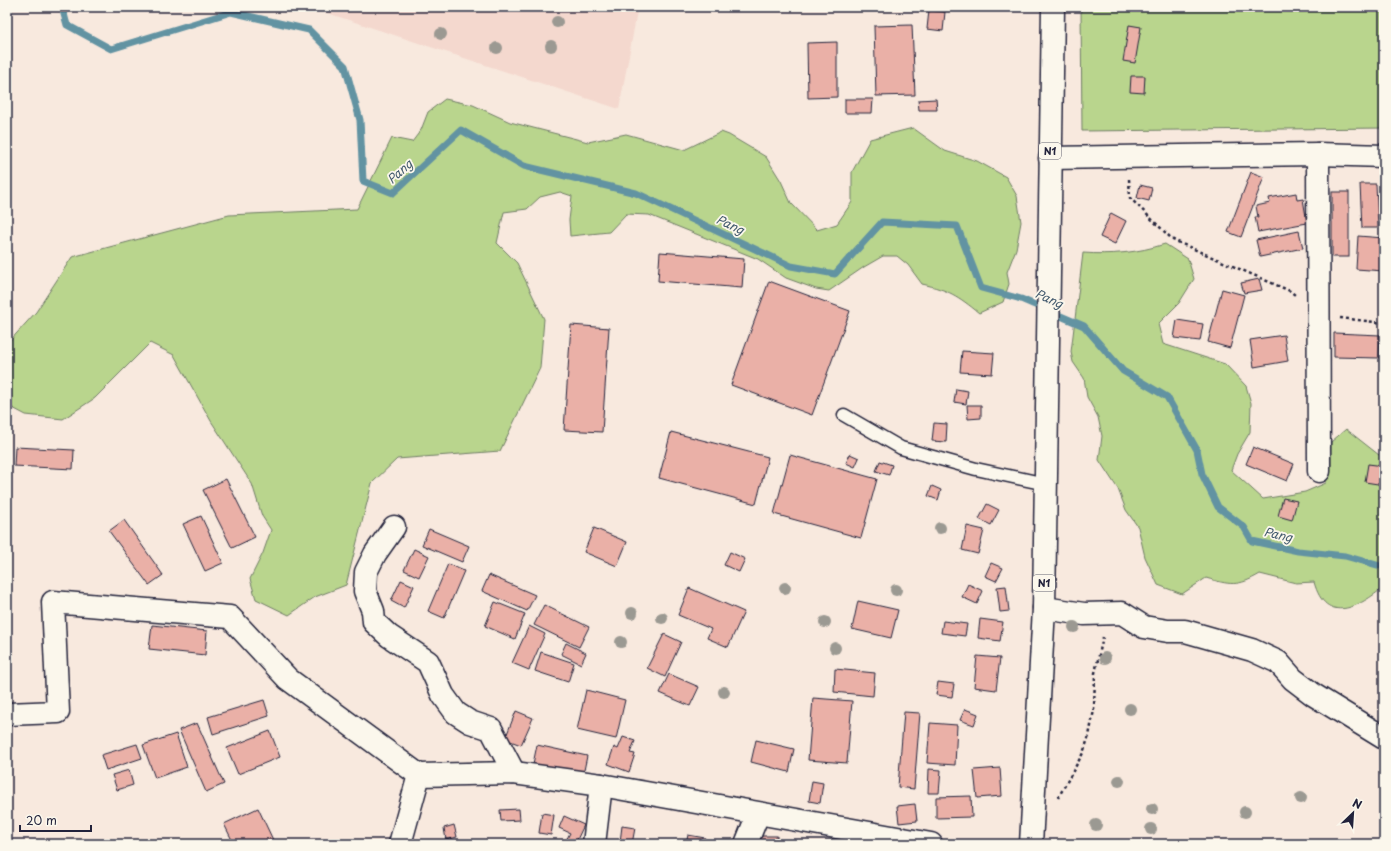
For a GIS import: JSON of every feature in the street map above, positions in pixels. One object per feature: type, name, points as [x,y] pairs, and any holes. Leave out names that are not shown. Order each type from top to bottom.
[{"type":"main road","name":"N1","points":[[1031,844],[1044,608],[1053,7]]},
{"type":"main road","points":[[1050,158],[1318,154],[1384,156]]},
{"type":"main road","points":[[1318,154],[1319,471]]},
{"type":"main road","points":[[394,527],[375,554],[366,572],[365,591],[374,622],[389,636],[428,662],[443,695],[456,713],[470,722],[491,729],[514,773]]},
{"type":"main road","points":[[7,714],[58,712],[53,602],[230,617],[288,679],[419,775],[514,773],[601,785],[931,844]]},
{"type":"main road","points":[[1044,608],[1084,614],[1122,613],[1144,627],[1168,631],[1185,630],[1252,650],[1278,662],[1293,679],[1314,695],[1384,738]]},
{"type":"main road","points":[[400,844],[419,775]]},
{"type":"main road","points":[[594,844],[601,785]]},
{"type":"main road","points":[[746,844],[758,814]]},
{"type":"lane","points":[[844,415],[901,448],[976,469],[1046,484]]},
{"type":"path","points":[[1128,157],[1130,198],[1173,240],[1290,291],[1318,315],[1384,322]]},
{"type":"path","points":[[1057,800],[1083,753],[1089,736],[1094,710],[1095,673],[1103,636],[1122,613]]},
{"type":"shaded area","points":[[309,7],[638,7],[619,109]]},
{"type":"green space","points":[[1081,7],[1384,7],[1384,128],[1082,131]]},
{"type":"green space","points":[[445,99],[473,105],[510,122],[588,142],[626,134],[684,150],[721,132],[729,135],[766,157],[781,181],[791,203],[817,230],[837,224],[852,202],[852,172],[870,139],[913,128],[945,151],[977,161],[1006,177],[1017,196],[1021,222],[1016,249],[1007,272],[1009,284],[1003,302],[979,313],[953,294],[922,284],[908,265],[897,256],[883,256],[829,291],[816,289],[786,278],[758,259],[649,215],[626,214],[609,232],[570,236],[569,220],[572,196],[560,192],[540,197],[527,209],[504,212],[497,243],[517,263],[544,319],[540,368],[500,451],[397,459],[372,483],[346,585],[315,597],[289,615],[256,599],[250,579],[263,553],[271,530],[262,516],[252,484],[211,421],[174,355],[150,343],[95,398],[63,419],[26,415],[7,405],[7,344],[36,312],[72,257],[229,215],[357,209],[392,138],[412,142],[421,130],[428,112]]},
{"type":"green space","points":[[1165,244],[1188,259],[1194,279],[1179,303],[1158,324],[1163,344],[1225,364],[1246,386],[1251,403],[1250,432],[1237,454],[1231,470],[1263,499],[1305,492],[1326,483],[1331,466],[1331,442],[1346,429],[1379,455],[1384,451],[1384,587],[1364,601],[1354,606],[1335,608],[1326,604],[1319,596],[1314,582],[1296,583],[1260,574],[1246,581],[1234,584],[1206,578],[1182,594],[1158,585],[1145,557],[1138,527],[1126,510],[1118,489],[1099,460],[1102,436],[1098,417],[1087,397],[1084,378],[1073,362],[1071,352],[1083,253],[1124,253]]},
{"type":"building","points":[[929,10],[945,12],[943,31],[927,29]]},
{"type":"building","points":[[912,25],[915,95],[876,96],[874,26]]},
{"type":"building","points":[[1129,25],[1141,27],[1135,63],[1123,61]]},
{"type":"building","points":[[837,42],[837,97],[808,98],[807,43]]},
{"type":"building","points":[[1131,76],[1145,76],[1144,93],[1130,92]]},
{"type":"building","points":[[845,99],[873,99],[872,113],[845,113]]},
{"type":"building","points":[[936,99],[937,110],[919,110],[918,100]]},
{"type":"building","points":[[1251,172],[1264,177],[1241,237],[1228,232]]},
{"type":"building","points":[[1360,184],[1376,184],[1378,228],[1362,228]]},
{"type":"building","points":[[1140,185],[1152,188],[1149,201],[1137,198]]},
{"type":"building","points":[[1382,187],[1384,187],[1384,229],[1382,229]]},
{"type":"building","points":[[1332,192],[1349,192],[1349,257],[1332,257]]},
{"type":"building","points":[[1296,193],[1297,200],[1303,199],[1307,223],[1258,232],[1255,217],[1258,217],[1256,206],[1270,203],[1269,198]]},
{"type":"building","points":[[1111,213],[1126,221],[1115,244],[1100,237]]},
{"type":"building","points":[[1299,231],[1303,248],[1260,257],[1256,240]]},
{"type":"building","points":[[1358,236],[1384,238],[1384,271],[1356,269]]},
{"type":"building","points":[[660,252],[744,259],[742,288],[658,281]]},
{"type":"building","points":[[1259,279],[1262,290],[1244,293],[1241,283]]},
{"type":"building","points":[[769,281],[850,311],[812,415],[731,385]]},
{"type":"building","points":[[1222,289],[1244,295],[1230,348],[1208,342]]},
{"type":"building","points":[[1177,320],[1203,324],[1200,341],[1174,338]]},
{"type":"building","points":[[571,325],[609,328],[602,432],[564,430]]},
{"type":"building","points":[[1334,333],[1380,335],[1379,358],[1334,357]]},
{"type":"building","points":[[1284,335],[1288,361],[1254,367],[1250,340]]},
{"type":"building","points":[[962,351],[994,353],[992,374],[960,372]]},
{"type":"building","points":[[956,389],[968,391],[966,404],[954,402]]},
{"type":"building","points":[[967,405],[981,405],[981,418],[968,419]]},
{"type":"building","points":[[934,423],[947,424],[946,442],[932,441]]},
{"type":"building","points":[[671,432],[768,457],[756,504],[659,478]]},
{"type":"building","points":[[15,447],[74,450],[73,469],[14,466]]},
{"type":"building","points":[[1253,447],[1294,464],[1287,481],[1246,464]]},
{"type":"building","points":[[850,454],[859,458],[855,467],[846,463]]},
{"type":"building","points":[[790,455],[877,479],[861,538],[774,514]]},
{"type":"building","points":[[880,461],[892,465],[889,475],[876,471]]},
{"type":"building","points":[[1368,464],[1384,466],[1384,485],[1365,482]]},
{"type":"building","points":[[226,479],[255,537],[232,548],[203,490]]},
{"type":"building","points":[[932,486],[941,490],[938,500],[928,496]]},
{"type":"building","points":[[1283,498],[1297,501],[1292,520],[1278,516]]},
{"type":"building","points":[[987,504],[999,510],[991,525],[979,519]]},
{"type":"building","points":[[201,516],[223,563],[205,571],[183,524]]},
{"type":"building","points":[[124,520],[163,575],[149,585],[109,531]]},
{"type":"building","points":[[967,526],[984,530],[978,554],[962,550]]},
{"type":"building","points":[[594,528],[627,542],[617,566],[584,552]]},
{"type":"building","points":[[429,529],[469,546],[462,562],[422,545]]},
{"type":"building","points":[[414,549],[429,556],[419,577],[404,570]]},
{"type":"building","points":[[730,552],[745,559],[739,572],[724,565]]},
{"type":"building","points":[[991,563],[1003,568],[996,581],[985,576]]},
{"type":"building","points":[[448,564],[464,571],[444,618],[428,611]]},
{"type":"building","points":[[489,575],[535,595],[527,611],[482,591]]},
{"type":"building","points":[[401,580],[414,586],[404,608],[391,601]]},
{"type":"building","points":[[968,584],[983,591],[977,604],[962,597]]},
{"type":"building","points":[[1006,586],[1009,611],[1000,612],[997,587]]},
{"type":"building","points":[[689,588],[744,612],[728,647],[707,638],[711,629],[678,615]]},
{"type":"building","points":[[858,601],[898,610],[891,638],[852,629]]},
{"type":"building","points":[[495,602],[525,614],[515,639],[485,626]]},
{"type":"building","points":[[544,605],[589,627],[579,647],[534,625]]},
{"type":"building","points":[[980,619],[1003,622],[1000,641],[978,638]]},
{"type":"building","points":[[943,621],[967,624],[965,636],[941,633]]},
{"type":"building","points":[[152,625],[207,631],[205,655],[149,649]]},
{"type":"building","points":[[529,626],[545,634],[529,670],[512,663]]},
{"type":"building","points":[[664,634],[681,642],[665,677],[647,668]]},
{"type":"building","points":[[566,643],[586,653],[581,664],[561,654]]},
{"type":"building","points":[[541,652],[574,663],[568,682],[535,671]]},
{"type":"building","points":[[977,656],[1000,658],[996,690],[974,687]]},
{"type":"building","points":[[835,669],[875,673],[873,696],[834,692]]},
{"type":"building","points":[[669,674],[699,687],[690,706],[660,693]]},
{"type":"building","points":[[938,682],[954,684],[952,697],[936,695]]},
{"type":"building","points":[[586,690],[625,700],[616,739],[577,730]]},
{"type":"building","points":[[813,698],[852,701],[847,763],[808,760]]},
{"type":"building","points":[[264,700],[269,716],[213,734],[208,717]]},
{"type":"building","points":[[965,709],[978,714],[974,725],[960,720]]},
{"type":"building","points":[[516,711],[533,718],[521,745],[505,739]]},
{"type":"building","points":[[904,712],[920,713],[914,789],[898,787]]},
{"type":"building","points":[[197,723],[224,784],[206,792],[179,730]]},
{"type":"building","points":[[930,723],[957,725],[955,765],[927,763]]},
{"type":"building","points":[[270,731],[280,757],[238,774],[227,748]]},
{"type":"building","points":[[176,734],[187,767],[155,778],[143,745]]},
{"type":"building","points":[[623,737],[635,741],[630,753],[635,754],[629,772],[608,764],[614,747],[618,749]]},
{"type":"building","points":[[756,740],[794,749],[789,772],[751,762]]},
{"type":"building","points":[[137,744],[142,758],[106,770],[101,755]]},
{"type":"building","points":[[537,745],[587,756],[583,775],[533,764]]},
{"type":"building","points":[[1000,768],[1002,796],[977,798],[974,770]]},
{"type":"building","points":[[929,769],[941,770],[939,793],[928,793]]},
{"type":"building","points":[[129,770],[133,785],[117,790],[112,775]]},
{"type":"building","points":[[812,781],[823,783],[820,803],[809,801]]},
{"type":"building","points":[[971,796],[972,817],[936,818],[936,797]]},
{"type":"building","points":[[915,804],[917,821],[899,823],[897,806]]},
{"type":"building","points":[[258,808],[273,840],[264,844],[234,844],[224,824]]},
{"type":"building","points":[[519,809],[520,820],[501,821],[500,810]]},
{"type":"building","points":[[542,813],[554,815],[551,835],[539,833]]},
{"type":"building","points":[[564,816],[584,825],[575,844],[564,844],[570,833],[559,828]]},
{"type":"building","points":[[454,825],[457,837],[446,840],[444,828]]},
{"type":"building","points":[[622,826],[635,828],[632,844],[620,842]]},
{"type":"building","points":[[688,835],[705,838],[704,844],[686,844]]},
{"type":"building","points":[[756,836],[777,836],[777,844],[756,844]]},
{"type":"waterway","name":"Pang","points":[[62,7],[67,25],[111,49],[231,12],[309,30],[345,66],[360,120],[363,181],[393,193],[461,130],[524,166],[636,193],[791,266],[835,274],[882,222],[957,226],[981,288],[1021,299],[1084,326],[1123,371],[1167,397],[1197,450],[1202,474],[1218,507],[1244,527],[1252,541],[1298,551],[1345,556],[1384,567]]}]
